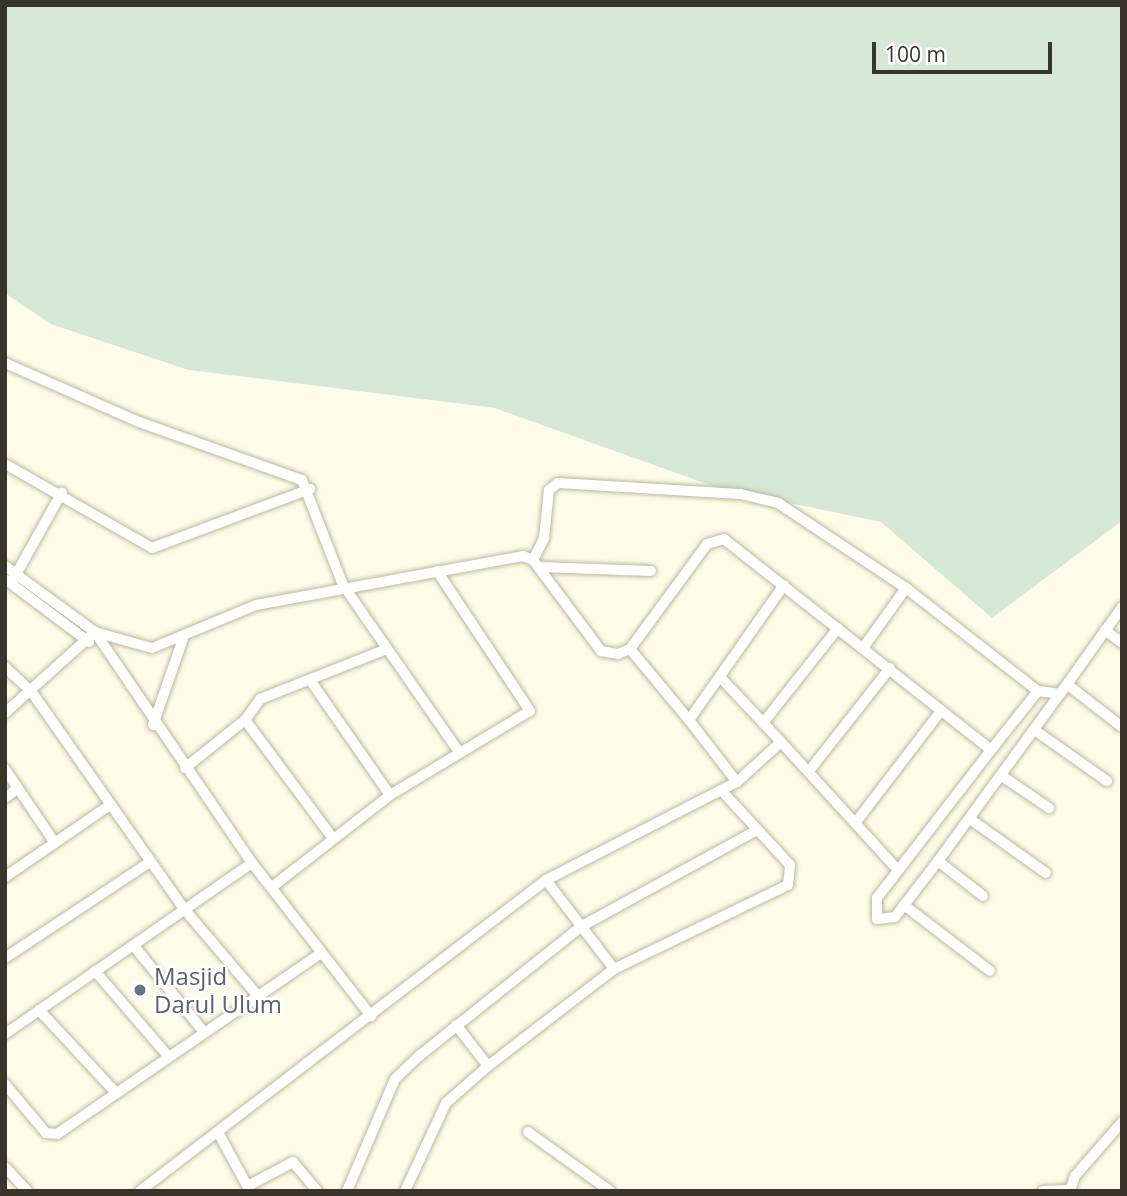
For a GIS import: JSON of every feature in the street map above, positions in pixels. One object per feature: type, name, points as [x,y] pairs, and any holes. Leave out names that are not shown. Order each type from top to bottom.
[{"type":"street","points":[[5,363],[139,422],[298,477],[310,489],[343,585],[457,749]]},
{"type":"street","points":[[5,464],[62,492],[152,548],[310,489]]},
{"type":"street","points":[[536,563],[546,528],[549,490],[558,483],[740,494],[790,509],[906,588],[1038,691],[1064,689],[1122,727]]},
{"type":"street","points":[[62,492],[18,572],[8,581],[86,640],[104,650]]},
{"type":"street","points":[[536,563],[601,651],[630,649],[711,539],[724,539],[991,750]]},
{"type":"street","points":[[5,566],[18,572],[95,632],[152,648],[183,639],[256,605],[343,585],[437,571],[536,563],[652,571]]},
{"type":"street","points":[[272,887],[332,837],[390,795],[457,749],[531,709],[437,571]]},
{"type":"street","points":[[690,720],[784,585]]},
{"type":"street","points":[[863,648],[906,588]]},
{"type":"street","points":[[1038,691],[898,870],[873,911],[884,922],[904,905],[970,819],[1036,731],[1122,607]]},
{"type":"street","points":[[763,723],[838,628]]},
{"type":"street","points":[[1105,630],[1122,643]]},
{"type":"street","points":[[5,713],[95,632]]},
{"type":"street","points":[[95,632],[153,725],[252,863],[372,1016]]},
{"type":"street","points":[[153,725],[183,639]]},
{"type":"street","points":[[185,768],[245,720],[260,699],[387,649]]},
{"type":"street","points":[[630,649],[690,720],[737,782]]},
{"type":"street","points":[[5,667],[31,691],[150,862],[258,996]]},
{"type":"street","points":[[809,771],[890,668]]},
{"type":"street","points":[[721,678],[898,870]]},
{"type":"street","points":[[310,680],[390,795]]},
{"type":"street","points":[[856,822],[941,711]]},
{"type":"street","points":[[245,720],[332,837]]},
{"type":"street","points":[[1036,731],[1107,781]]},
{"type":"street","points":[[141,1191],[219,1134],[546,880],[722,791],[737,782],[780,742]]},
{"type":"street","points":[[5,769],[55,843]]},
{"type":"street","points":[[1002,776],[1049,808]]},
{"type":"street","points":[[5,797],[18,788]]},
{"type":"street","points":[[405,1191],[446,1103],[488,1066],[614,969],[788,885],[790,865],[722,791]]},
{"type":"street","points":[[5,877],[110,805]]},
{"type":"street","points":[[970,819],[1046,873]]},
{"type":"street","points":[[347,1191],[395,1079],[456,1025],[582,926],[757,830]]},
{"type":"street","points":[[938,861],[983,895]]},
{"type":"street","points":[[5,958],[150,862]]},
{"type":"street","points":[[5,1034],[252,863]]},
{"type":"street","points":[[546,880],[614,969]]},
{"type":"street","points":[[904,905],[990,971]]},
{"type":"street","points":[[133,945],[204,1032]]},
{"type":"street","points":[[5,1084],[46,1133],[57,1135],[321,953]]},
{"type":"street","points":[[95,971],[168,1056]]},
{"type":"street","points":[[39,1010],[116,1093]]},
{"type":"street","points":[[456,1025],[488,1066]]},
{"type":"street","points":[[1043,1191],[1070,1190],[1122,1122]]},
{"type":"street","points":[[528,1132],[610,1191]]},
{"type":"street","points":[[219,1134],[249,1189],[293,1162],[317,1191]]},
{"type":"street","points":[[5,1167],[27,1191]]},
{"type":"green space","points":[[5,5],[1122,5],[1122,521],[992,618],[881,522],[718,488],[495,408],[189,370],[51,324],[5,293]]},
{"type":"place","name":"Masjid Darul Ulum","points":[[140,990]]}]
